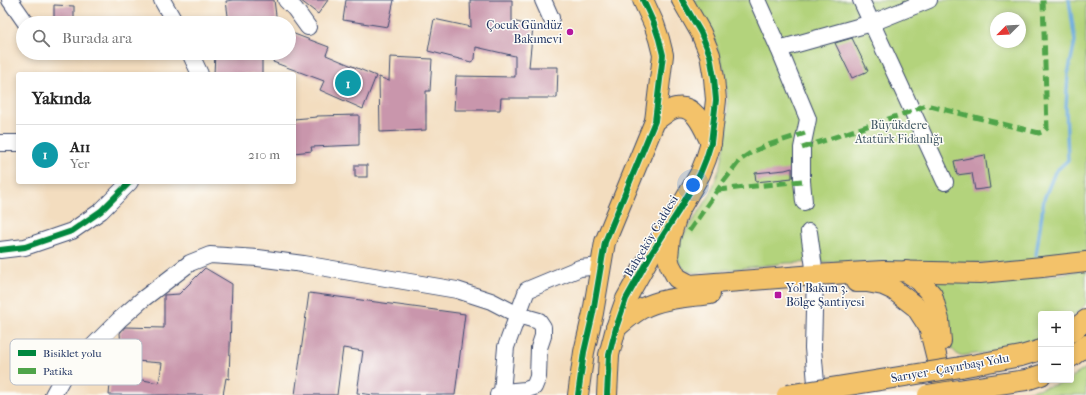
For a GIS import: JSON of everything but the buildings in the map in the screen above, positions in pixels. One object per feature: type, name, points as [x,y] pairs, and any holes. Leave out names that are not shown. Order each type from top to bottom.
[{"type":"main road","points":[[578,395],[584,352],[593,312],[605,242],[655,121],[663,54],[659,39],[643,0]]},
{"type":"main road","name":"Bahçeköy Caddesi","points":[[607,395],[609,355],[626,299],[651,254],[700,174],[711,143],[716,100],[710,55],[701,34],[682,0]]},
{"type":"main road","points":[[655,121],[669,111],[676,108],[685,108],[693,112],[701,123],[711,143]]},
{"type":"main road","points":[[678,212],[670,238],[668,258],[677,278],[690,285],[815,280],[867,282],[883,285],[894,290],[916,307],[929,327],[946,395]]},
{"type":"main road","points":[[616,328],[642,308],[664,301],[722,292],[883,271],[980,273],[1086,262]]},
{"type":"main road","points":[[906,271],[920,281],[932,295],[939,320],[941,341],[949,384],[960,392]]},
{"type":"main road","points":[[1074,330],[1086,320]]},
{"type":"main road","name":"Sarıyer - Çayırbaşı Yolu","points":[[787,395],[961,367],[1021,356],[1038,351]]},
{"type":"main road","name":"Sarıyer - Çayırbaşı Yolu","points":[[928,395],[960,392],[1026,380],[1038,376]]},
{"type":"street","points":[[10,0],[22,16]]},
{"type":"street","points":[[162,0],[170,16]]},
{"type":"street","points":[[286,0],[295,9],[308,27]]},
{"type":"street","points":[[543,0],[551,18]]},
{"type":"street","points":[[757,0],[779,48],[808,119],[802,148],[802,181],[804,202]]},
{"type":"street","points":[[861,0],[945,182]]},
{"type":"street","points":[[779,48],[872,22],[929,0]]},
{"type":"street","points":[[193,60],[199,72]]},
{"type":"street","points":[[0,143],[16,143]]},
{"type":"street","points":[[0,250],[25,247],[72,231],[101,211],[128,184]]},
{"type":"street","points":[[809,232],[815,280],[813,348],[817,395]]},
{"type":"street","points":[[100,339],[143,299],[190,263],[210,255],[258,258],[303,264],[457,290],[491,301],[518,315],[539,321],[543,328],[543,336],[539,348],[538,377],[534,387],[526,390],[500,393],[506,347],[518,315],[528,290],[580,268],[601,266]]},
{"type":"street","points":[[52,395],[58,385]]},
{"type":"green space","name":"Büyükdere Atatürk Fidanlığı","points":[[692,0],[1086,0],[1086,252],[1022,263],[786,263],[697,273],[687,271],[680,264],[676,255],[677,245],[710,195],[721,165],[727,133],[728,103],[725,73],[715,42]]},
{"type":"green space","points":[[1086,270],[1086,304],[1074,316],[1074,311],[1038,311],[1038,341],[1007,350],[959,356],[942,339],[923,276],[995,278],[1049,276]]},
{"type":"green space","points":[[1086,368],[1086,395],[1007,395],[1063,383],[1074,383],[1074,376]]},
{"type":"waterway","points":[[1036,255],[1044,199],[1055,172],[1068,160],[1066,107],[1068,74],[1075,41],[1069,0]]},
{"type":"marked path","points":[[802,148],[926,105],[1039,133],[1044,131],[1047,128],[1043,0]]},
{"type":"marked path","points":[[689,231],[740,160],[752,152],[768,145],[805,133]]},
{"type":"marked path","points":[[718,190],[802,181]]},
{"type":"cycle path","points":[[578,395],[584,352],[593,313],[605,242],[655,121],[663,55],[654,24],[643,0]]},
{"type":"cycle path","points":[[607,395],[609,355],[626,299],[651,254],[700,174],[711,143],[716,100],[710,55],[701,33],[682,0]]},
{"type":"cycle path","points":[[0,250],[25,247],[72,231],[101,211],[128,184]]},
{"type":"place","name":"Çocuk Gündüz Bakımevi","points":[[570,32]]},
{"type":"place","name":"A11","points":[[348,83]]},
{"type":"place","name":"Yol Bakım 3. Bölge Şantiyesi","points":[[778,295]]}]
